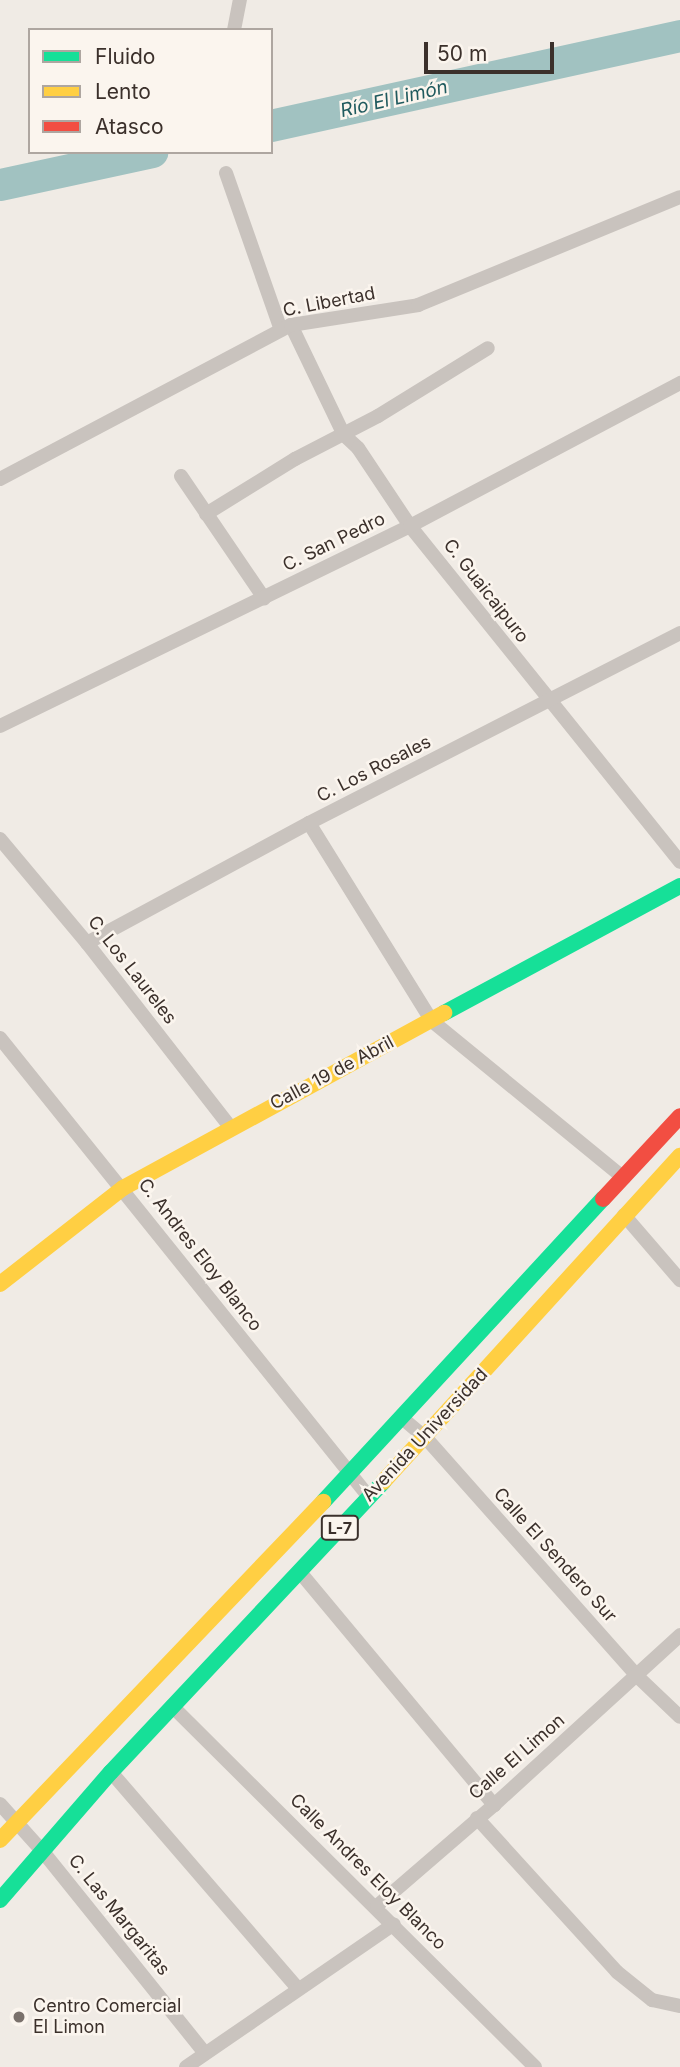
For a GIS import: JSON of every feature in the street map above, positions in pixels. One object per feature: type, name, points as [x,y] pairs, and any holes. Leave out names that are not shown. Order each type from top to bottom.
[{"type":"main road","name":"Calle 19 de Abril","points":[[0,1284],[123,1188],[230,1127],[680,887]]},
{"type":"main road","name":"Avenida Universidad","points":[[0,1840],[349,1475],[680,1116]]},
{"type":"main road","name":"Avenida Universidad","points":[[0,1900],[44,1853],[111,1772],[425,1437],[680,1156]]},
{"type":"street","points":[[234,28],[240,0]]},
{"type":"street","name":"C. Guaicaipuro","points":[[226,173],[286,328],[344,435],[358,448],[410,526],[680,862]]},
{"type":"street","name":"C. Libertad","points":[[0,479],[286,328],[418,305],[680,197]]},
{"type":"street","points":[[206,514],[295,459],[344,435],[488,348]]},
{"type":"street","name":"C. San Pedro","points":[[0,726],[410,526],[680,383]]},
{"type":"street","points":[[181,476],[264,598]]},
{"type":"street","name":"C. Los Rosales","points":[[87,943],[309,823],[680,633]]},
{"type":"street","points":[[309,823],[432,1021],[624,1178]]},
{"type":"street","name":"C. Los Laureles","points":[[0,839],[87,943],[230,1127]]},
{"type":"street","name":"C. Andres Eloy Blanco","points":[[0,1038],[369,1497]]},
{"type":"street","points":[[624,1215],[680,1280]]},
{"type":"street","name":"Calle El Sendero Sur","points":[[402,1418],[425,1437],[637,1676],[680,1717]]},
{"type":"street","points":[[299,1570],[494,1805]]},
{"type":"street","name":"Calle El Limon","points":[[377,1906],[494,1805],[680,1634]]},
{"type":"street","name":"Calle Andres Eloy Blanco","points":[[172,1706],[377,1906],[535,2067]]},
{"type":"street","points":[[111,1772],[298,1989]]},
{"type":"street","name":"C. Las Margaritas","points":[[0,1804],[44,1853],[205,2053]]},
{"type":"street","points":[[477,1818],[617,1972],[652,2000],[680,2006]]},
{"type":"street","points":[[186,2067],[394,1924]]},
{"type":"waterway","name":"Río El Limón","points":[[273,126],[680,36]]},
{"type":"waterway","name":"Río El Limón","points":[[0,185],[143,154]]},
{"type":"traffic: fast","points":[[444,1013],[680,886]]},
{"type":"traffic: fast","points":[[323,1502],[603,1199]]},
{"type":"traffic: fast","points":[[0,1900],[111,1772],[383,1482]]},
{"type":"traffic: slow","points":[[0,1284],[123,1188],[444,1013]]},
{"type":"traffic: slow","points":[[383,1482],[680,1156]]},
{"type":"traffic: slow","points":[[0,1840],[323,1502]]},
{"type":"traffic: jam","points":[[603,1199],[680,1116]]},
{"type":"place","name":"Centro Comercial El Limon","points":[[19,2017]]}]
